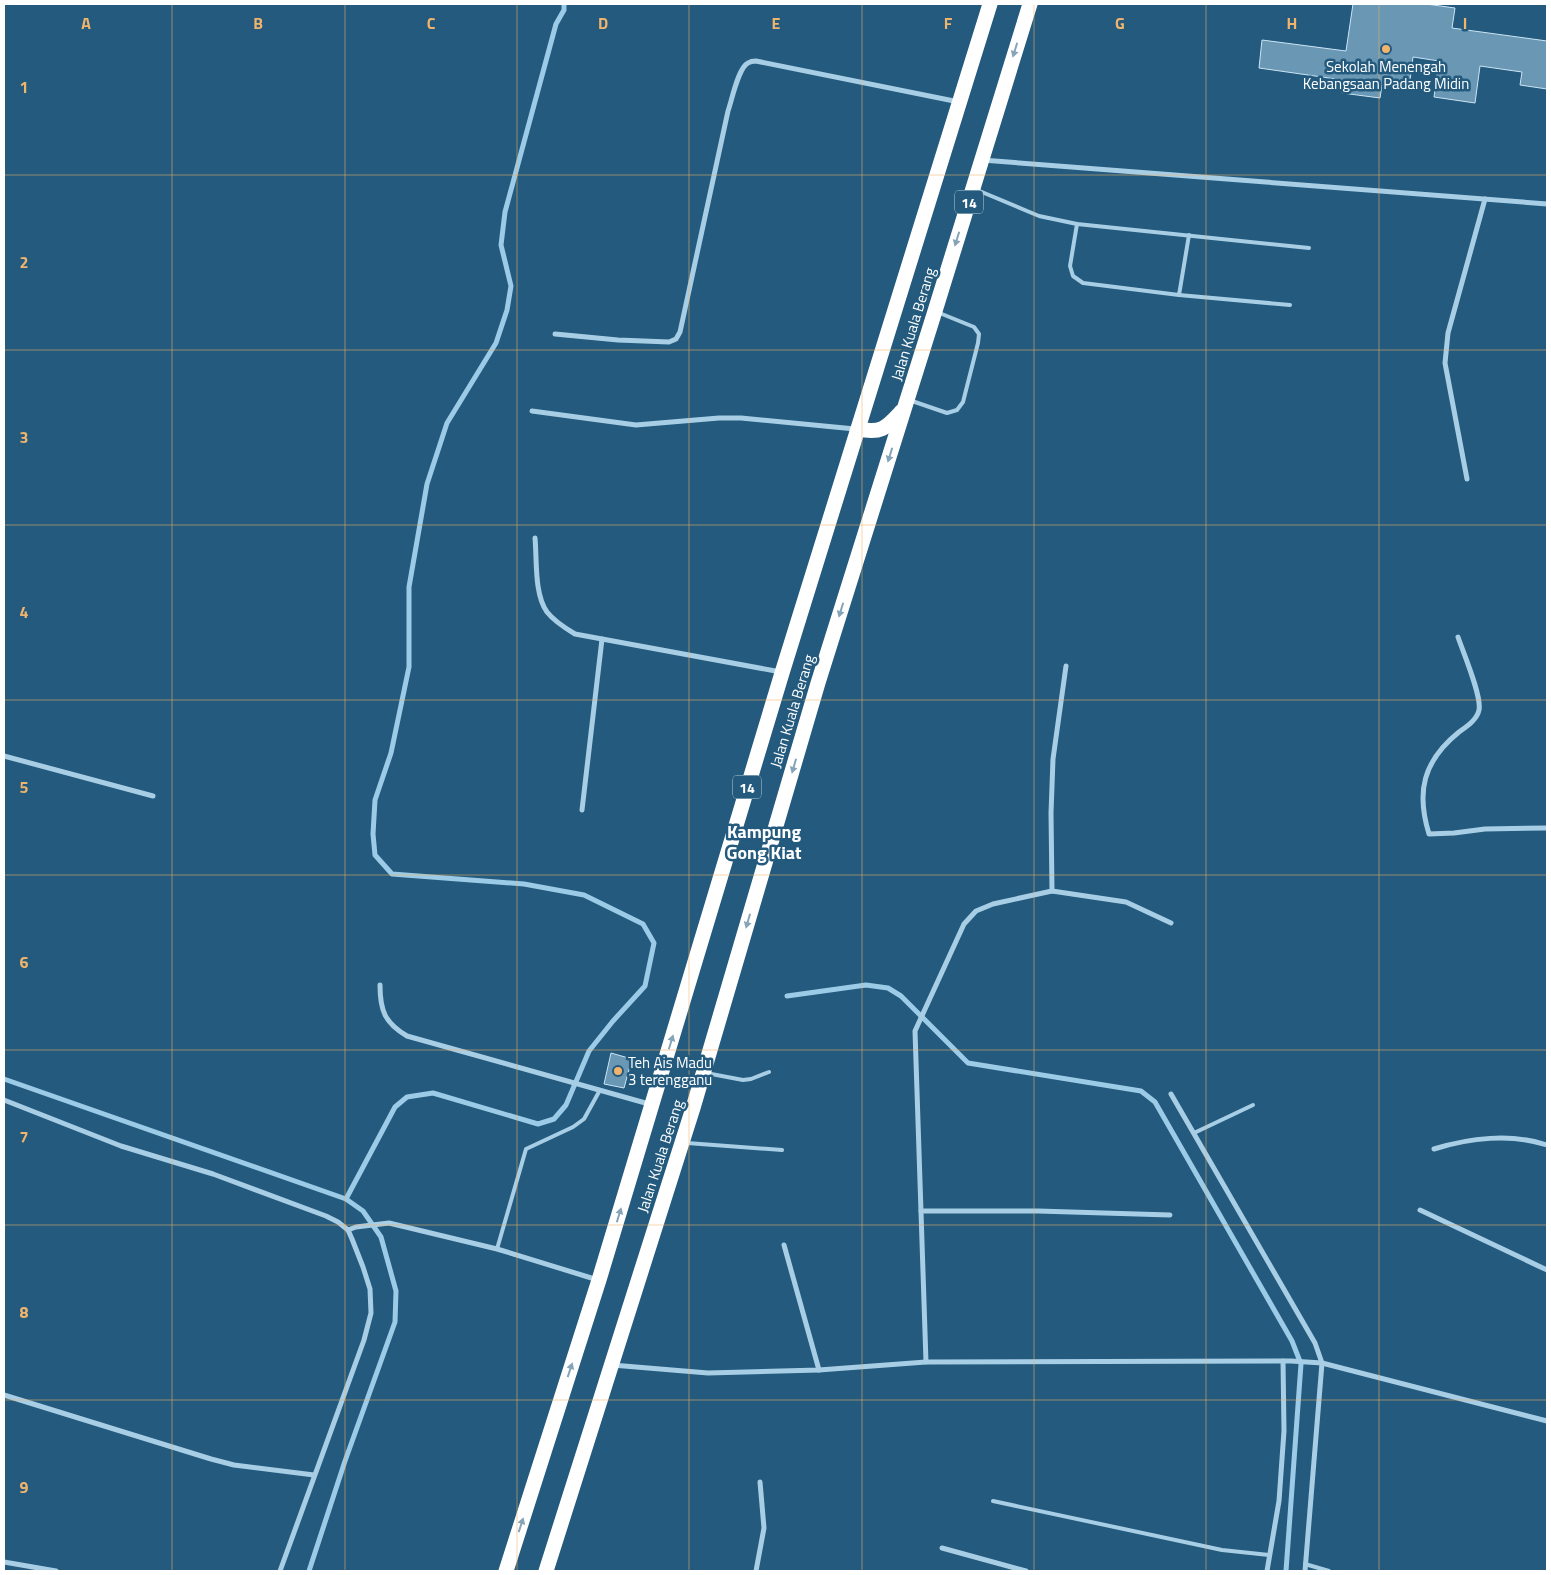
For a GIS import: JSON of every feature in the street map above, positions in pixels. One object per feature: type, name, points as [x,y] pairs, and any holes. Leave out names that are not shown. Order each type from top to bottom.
[{"type":"highway","name":"Jalan Kuala Berang","points":[[506,1571],[599,1280],[782,672],[990,4]]},
{"type":"highway","name":"Jalan Kuala Berang","points":[[546,1571],[704,1072],[818,683],[1030,4]]},
{"type":"highway","points":[[858,429],[872,432],[880,431],[906,404]]},
{"type":"street","points":[[554,334],[618,340],[669,342],[676,339],[680,332],[728,111],[738,77],[742,68],[748,63],[756,61],[960,102]]},
{"type":"street","points":[[982,160],[1547,204]]},
{"type":"street","points":[[1467,479],[1445,363],[1448,332],[1485,199]]},
{"type":"street","points":[[532,412],[636,424],[741,418],[858,429]]},
{"type":"street","points":[[535,538],[540,594],[543,605],[555,620],[575,634],[782,672]]},
{"type":"street","points":[[1458,637],[1478,698],[1479,711],[1473,721],[1454,736],[1437,754],[1425,776],[1422,801],[1429,834],[1484,829],[1547,828]]},
{"type":"street","points":[[582,810],[602,639]]},
{"type":"street","points":[[1052,892],[1050,813],[1053,758],[1066,666]]},
{"type":"street","points":[[4,756],[153,796]]},
{"type":"street","points":[[926,1362],[915,1031],[964,924],[976,911],[993,904],[1052,892],[1126,902],[1171,923]]},
{"type":"street","points":[[380,985],[380,1001],[384,1016],[394,1028],[407,1036],[652,1105]]},
{"type":"street","points":[[1171,1094],[1315,1343],[1322,1362],[1305,1571]]},
{"type":"street","points":[[4,1100],[121,1146],[213,1174],[326,1216],[348,1230],[370,1289],[371,1313],[364,1340],[280,1571]]},
{"type":"street","points":[[1434,1149],[1453,1144],[1499,1138],[1521,1139],[1547,1145]]},
{"type":"street","points":[[1420,1210],[1547,1270]]},
{"type":"street","points":[[921,1211],[1038,1211],[1170,1215]]},
{"type":"street","points":[[348,1230],[356,1227],[389,1223],[497,1249],[599,1280]]},
{"type":"street","points":[[784,1245],[819,1370]]},
{"type":"street","points":[[1267,1571],[1279,1501],[1284,1431],[1283,1361]]},
{"type":"street","points":[[612,1365],[708,1374],[819,1370],[926,1362],[1313,1361],[1547,1421]]},
{"type":"street","points":[[4,1395],[234,1465],[314,1475]]},
{"type":"street","points":[[756,1571],[764,1528],[760,1482]]},
{"type":"street","points":[[942,1548],[1026,1571]]},
{"type":"street","points":[[4,1562],[56,1571]]},
{"type":"lane","points":[[973,188],[1039,216],[1077,224],[1309,248]]},
{"type":"lane","points":[[1077,224],[1070,266],[1074,276],[1083,283],[1179,295],[1290,305]]},
{"type":"lane","points":[[1179,295],[1189,235]]},
{"type":"lane","points":[[906,404],[947,412],[957,410],[963,402],[979,334],[974,327],[935,311]]},
{"type":"lane","points":[[704,1072],[751,1080],[769,1072]]},
{"type":"lane","points":[[497,1249],[526,1149],[573,1127],[584,1119],[600,1090]]},
{"type":"lane","points":[[1194,1133],[1253,1104]]},
{"type":"lane","points":[[682,1142],[782,1150]]},
{"type":"lane","points":[[993,1501],[1222,1550],[1269,1555]]},
{"type":"lane","points":[[1305,1564],[1329,1571]]},
{"type":"building","points":[[1353,4],[1426,4],[1455,8],[1452,28],[1547,41],[1547,89],[1520,85],[1522,72],[1480,66],[1475,103],[1434,97],[1439,61],[1413,57],[1409,88],[1382,85],[1380,98],[1342,93],[1343,80],[1259,68],[1262,40],[1346,51]]},
{"type":"building","name":"Teh Ais Madu 3 terengganu","points":[[611,1053],[632,1059],[624,1088],[604,1084]]},
{"type":"waterway","points":[[346,1199],[395,1107],[407,1097],[433,1093],[538,1124],[554,1119],[566,1105],[589,1051],[645,986],[654,943],[643,924],[584,895],[524,884],[392,874],[375,855],[373,834],[375,800],[391,753],[409,667],[409,587],[427,484],[447,423],[496,343],[507,310],[511,286],[501,245],[505,212],[556,24],[564,10],[564,4]]},
{"type":"waterway","points":[[787,996],[866,985],[888,988],[901,996],[968,1063],[1141,1091],[1155,1102],[1292,1341],[1301,1364],[1286,1571]]},
{"type":"waterway","points":[[4,1079],[346,1199],[363,1211],[381,1237],[396,1291],[395,1322],[345,1461],[309,1571]]},
{"type":"place","name":"Sekolah Menengah Kebangsaan Padang Midin","points":[[1386,49]]},
{"type":"place","name":"Teh Ais Madu 3 terengganu","points":[[618,1071]]},
{"type":"district","name":"Kampung Gong Kiat","points":[[764,841]]}]
